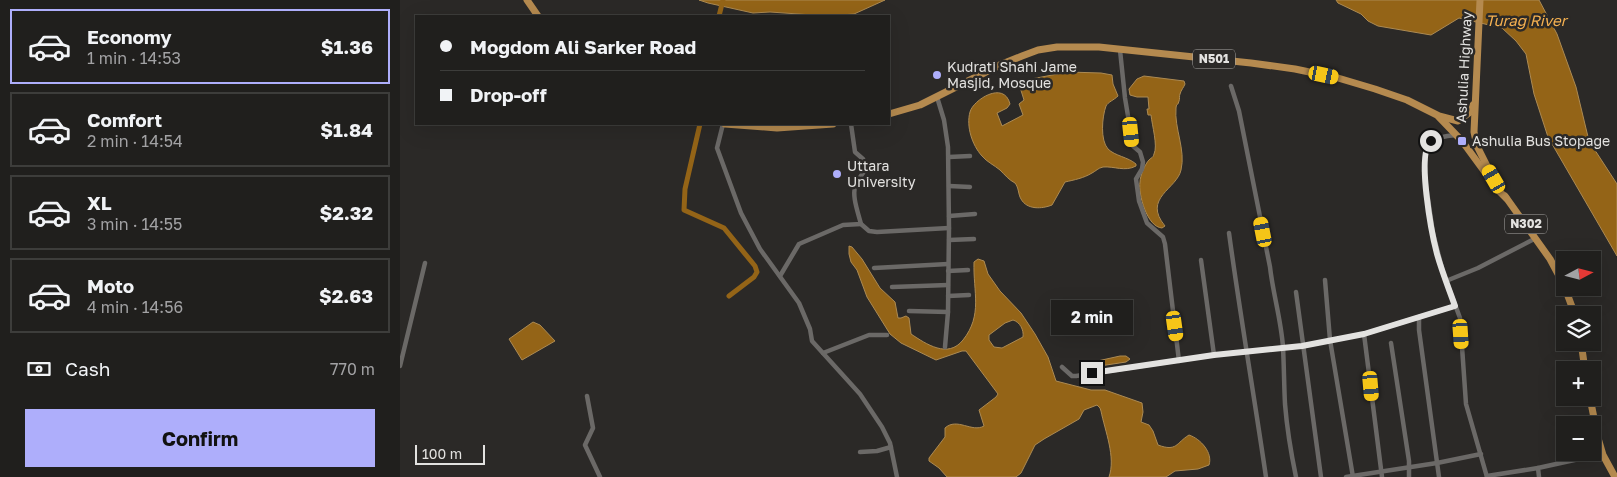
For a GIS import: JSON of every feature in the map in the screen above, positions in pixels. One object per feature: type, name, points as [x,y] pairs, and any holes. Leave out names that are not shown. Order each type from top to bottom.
[{"type":"highway","points":[[527,0],[537,15]]},
{"type":"highway","name":"Ashulia Highway","points":[[1480,0],[1474,132],[1477,146],[1485,163],[1506,198]]},
{"type":"highway","name":"N501","points":[[890,114],[920,105],[1002,64],[1038,50],[1057,47],[1079,46],[1251,63],[1338,78],[1407,100],[1437,115],[1472,152],[1498,190],[1506,198]]},
{"type":"highway","points":[[1437,115],[1458,121],[1469,113],[1476,99]]},
{"type":"highway","points":[[737,125],[777,128],[819,125]]},
{"type":"highway","name":"N302","points":[[1506,198],[1536,238],[1556,270]]},
{"type":"highway","points":[[1592,406],[1603,455],[1615,477]]},
{"type":"street","points":[[1120,50],[1133,146],[1140,152],[1144,162],[1142,170],[1136,178],[1138,201],[1148,223],[1163,237],[1165,244],[1179,361]]},
{"type":"street","points":[[1231,86],[1239,111],[1270,267],[1272,286],[1279,312],[1283,347],[1285,404],[1296,477]]},
{"type":"street","points":[[937,97],[944,120],[949,157],[946,347]]},
{"type":"street","points":[[724,125],[717,148],[741,213],[760,249],[803,312],[812,341],[864,400],[882,427],[891,447],[897,477]]},
{"type":"street","points":[[851,125],[855,152],[863,159],[867,166],[865,173],[856,183],[855,196],[861,224],[869,231],[877,232],[949,228]]},
{"type":"street","points":[[1457,135],[1444,136],[1429,142],[1424,171],[1432,233],[1446,281],[1460,318],[1466,404],[1487,477],[1579,459],[1594,459],[1603,455]]},
{"type":"street","points":[[949,157],[970,156]]},
{"type":"street","points":[[949,186],[970,187]]},
{"type":"street","points":[[949,216],[975,214]]},
{"type":"street","points":[[780,276],[800,244],[844,225],[861,224]]},
{"type":"street","points":[[1229,232],[1241,325],[1266,477]]},
{"type":"street","points":[[1446,281],[1478,268],[1536,238]]},
{"type":"street","points":[[949,240],[974,239]]},
{"type":"street","points":[[1201,260],[1214,355]]},
{"type":"street","points":[[400,366],[426,263]]},
{"type":"street","points":[[874,268],[948,264]]},
{"type":"street","points":[[948,271],[968,270]]},
{"type":"street","points":[[1325,280],[1330,340],[1353,477]]},
{"type":"street","points":[[892,287],[948,286]]},
{"type":"street","points":[[1296,292],[1321,477]]},
{"type":"street","points":[[948,296],[969,295]]},
{"type":"street","points":[[1062,367],[1072,376],[1076,376],[1214,355],[1302,346],[1364,334],[1455,306]]},
{"type":"street","points":[[910,311],[948,312]]},
{"type":"street","points":[[1419,317],[1419,330],[1439,477]]},
{"type":"street","points":[[1364,334],[1382,477]]},
{"type":"street","points":[[823,353],[869,335],[887,335]]},
{"type":"street","points":[[1391,343],[1409,461],[1409,477]]},
{"type":"street","points":[[587,396],[593,428],[585,445],[600,477]]},
{"type":"street","points":[[860,452],[877,451],[891,447]]},
{"type":"street","points":[[1346,477],[1438,463],[1481,454]]},
{"type":"street","points":[[1538,468],[1539,477]]},
{"type":"water","points":[[699,0],[885,0],[854,14],[840,15],[753,13]]},
{"type":"water","name":"Turag River","points":[[1336,0],[1539,0],[1557,34],[1576,87],[1589,141],[1617,184],[1617,256],[1548,137],[1534,94],[1526,54],[1502,28],[1459,18],[1431,35],[1378,26]]},
{"type":"water","points":[[1068,72],[1112,75],[1113,84],[1118,96],[1106,106],[1103,122],[1105,145],[1111,151],[1136,164],[1136,166],[1128,169],[1101,167],[1079,179],[1065,182],[1052,205],[1039,208],[1031,207],[1021,199],[1015,183],[978,152],[969,129],[970,112],[972,107],[982,98],[995,93],[1002,93],[1007,97],[1010,104],[1007,108],[997,113],[1002,126],[1023,115],[1019,104],[1024,100],[1019,84],[1026,80]]},
{"type":"water","points":[[1144,76],[1184,81],[1185,84],[1180,93],[1176,108],[1182,155],[1181,170],[1174,183],[1159,201],[1157,208],[1165,226],[1162,228],[1152,222],[1148,216],[1140,194],[1141,177],[1146,164],[1154,155],[1155,141],[1151,115],[1148,115],[1147,109],[1149,109],[1148,97],[1130,95],[1129,89],[1137,79]]},
{"type":"water","points":[[849,246],[862,259],[880,288],[895,302],[898,318],[906,316],[909,318],[911,334],[923,342],[944,349],[957,346],[969,331],[976,303],[974,262],[978,259],[984,261],[988,274],[1000,291],[1021,313],[1035,334],[1048,357],[1056,381],[1091,390],[1105,390],[1142,403],[1141,422],[1149,425],[1158,445],[1169,448],[1173,447],[1189,435],[1202,443],[1208,451],[1209,465],[1198,469],[1175,471],[1166,477],[1109,477],[1111,453],[1101,411],[1097,405],[1084,410],[1079,419],[1035,445],[1021,473],[1016,477],[947,477],[929,461],[929,458],[945,437],[945,428],[954,424],[975,428],[984,426],[979,410],[998,394],[966,351],[936,360],[901,343],[890,334],[867,297],[849,254]],"holes":[[[1013,320],[1021,327],[1023,337],[1002,348],[994,347],[989,340],[989,335],[1005,323]]]},
{"type":"water","points":[[533,322],[540,325],[555,341],[522,360],[509,339]]},
{"type":"water","points":[[1126,356],[1130,359],[1126,362],[1093,367],[1090,365],[1093,362]]},
{"type":"waterway","points":[[719,15],[723,0]]},
{"type":"waterway","points":[[700,125],[685,189],[684,210],[724,228],[755,266],[757,272],[754,277],[729,296]]},
{"type":"place","name":"Kudrati Shahi Jame Masjid, Mosque","points":[[937,75]]},
{"type":"place","name":"Ashulia Bus Stopage","points":[[1462,141]]},
{"type":"place","name":"Uttara University","points":[[837,174]]},
{"type":"route","points":[[1092,373],[1214,355],[1302,346],[1364,334],[1455,306],[1432,233],[1424,171],[1427,145],[1431,141]]}]
